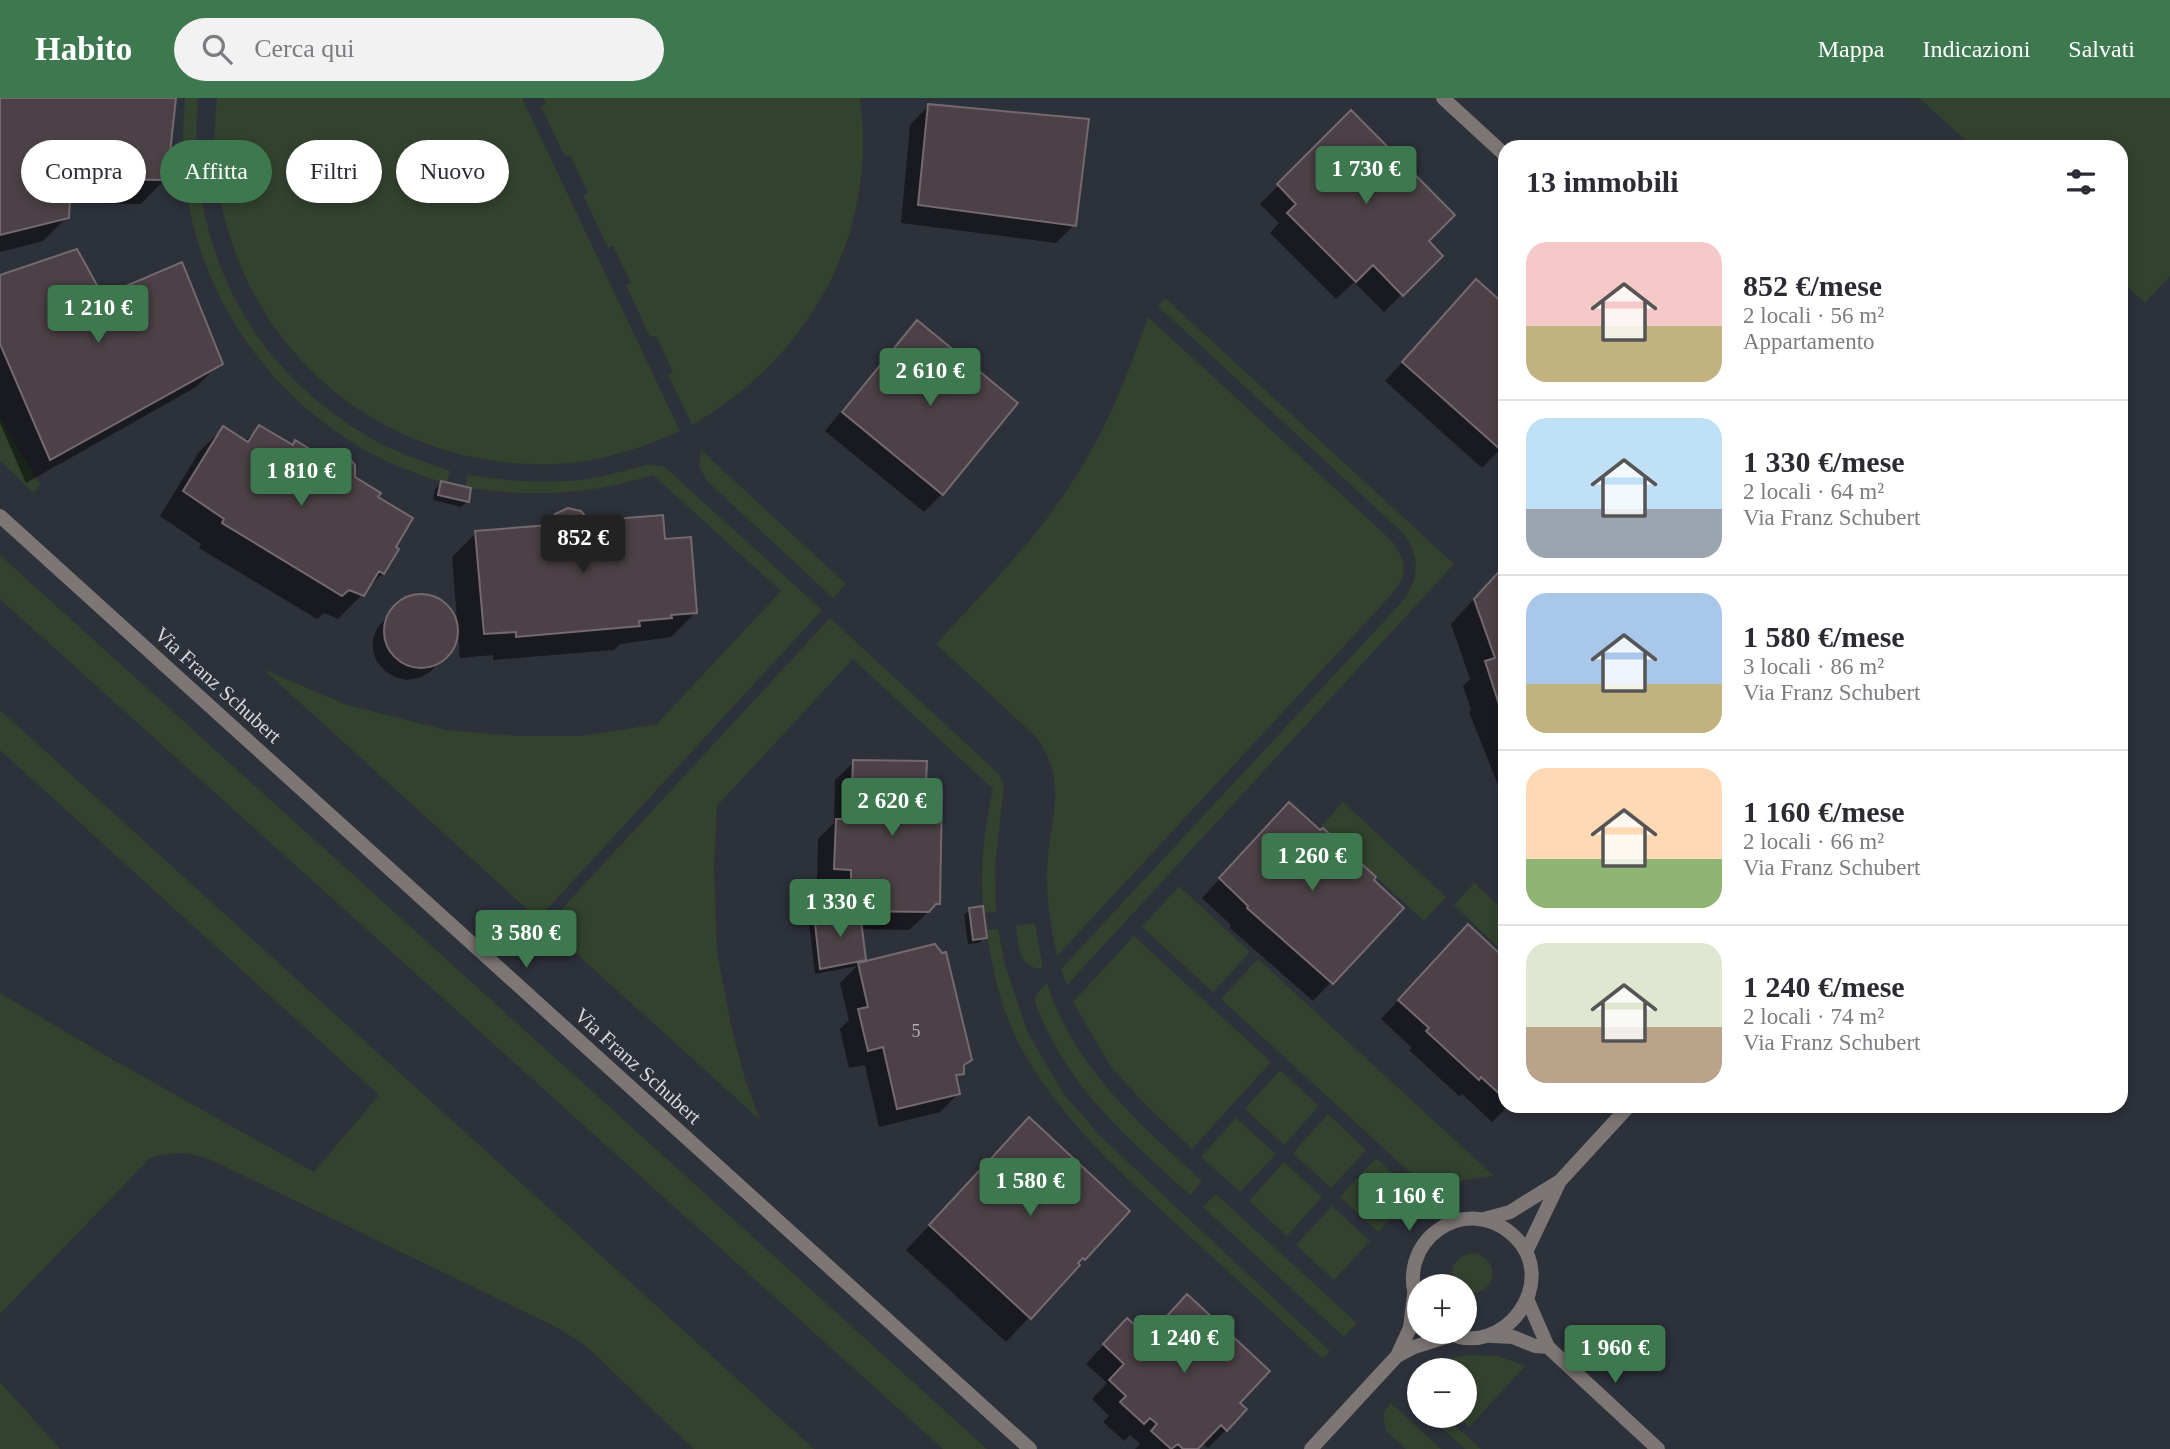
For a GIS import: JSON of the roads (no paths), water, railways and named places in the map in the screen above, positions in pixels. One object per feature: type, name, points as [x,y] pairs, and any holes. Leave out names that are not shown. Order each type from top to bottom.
[{"type":"street","points":[[1443,98],[1498,149]]},
{"type":"street","name":"Via Franz Schubert","points":[[0,516],[1030,1449]]},
{"type":"street","points":[[1412,1274],[1417,1254],[1427,1237],[1443,1225],[1510,1212],[1536,1198],[1560,1181],[1623,1113]]},
{"type":"street","points":[[1526,1252],[1560,1181]]},
{"type":"street","points":[[1482,1219],[1501,1226],[1517,1238],[1526,1252],[1532,1284],[1528,1301],[1519,1315],[1506,1328],[1489,1336]]},
{"type":"street","points":[[1528,1301],[1548,1347],[1658,1449]]},
{"type":"street","points":[[1311,1449],[1397,1356],[1407,1334]]},
{"type":"street","points":[[1477,1337],[1513,1337],[1535,1346],[1548,1347]]},
{"type":"street","points":[[1397,1356],[1422,1344]]}]
